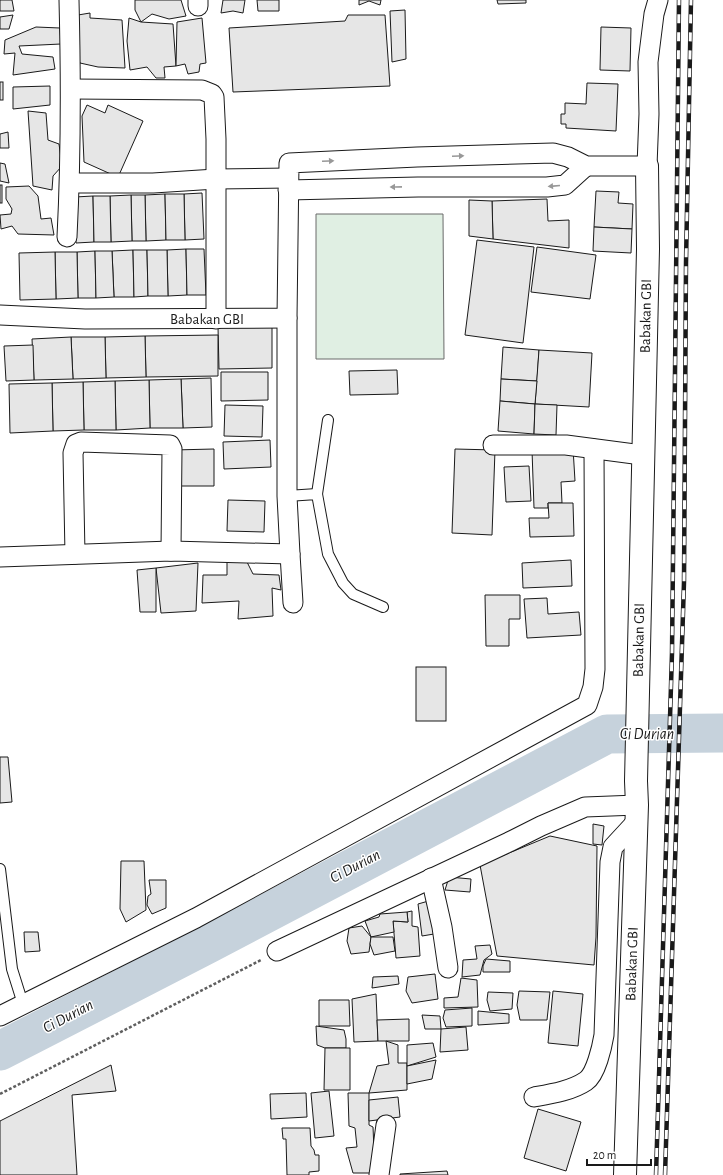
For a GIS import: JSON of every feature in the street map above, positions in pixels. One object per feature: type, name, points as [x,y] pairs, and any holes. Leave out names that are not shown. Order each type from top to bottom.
[{"type":"street","points":[[67,237],[70,183],[68,0]]},
{"type":"street","points":[[289,177],[417,157],[553,153],[568,157],[586,166],[647,166],[649,114],[648,62],[654,14],[658,0]]},
{"type":"street","points":[[70,89],[202,90],[212,94],[214,97],[216,124],[216,319]]},
{"type":"street","points":[[417,157],[418,187]]},
{"type":"street","points":[[70,183],[153,183],[216,179],[289,177],[418,187],[547,187],[565,185],[586,166]]},
{"type":"street","name":"Babakan GBI","points":[[624,1175],[637,813],[636,782],[642,455],[648,249],[647,166]]},
{"type":"street","points":[[289,177],[287,496],[293,603]]},
{"type":"street","name":"Babakan GBI","points":[[0,315],[85,318],[287,318]]},
{"type":"street","points":[[75,554],[73,453],[76,444],[81,442],[170,445],[172,449],[171,551]]},
{"type":"street","points":[[493,445],[566,445],[642,455]]},
{"type":"street","points":[[0,1016],[196,918],[587,705],[593,687],[595,669],[594,449]]},
{"type":"street","points":[[0,557],[171,551],[290,554]]},
{"type":"street","points":[[277,951],[541,826],[585,807],[637,813],[613,846],[610,862],[604,1035],[599,1058],[587,1080],[559,1093],[534,1097]]},
{"type":"street","points":[[431,878],[442,927],[448,968]]},
{"type":"street","points":[[379,1175],[386,1125]]},
{"type":"lane","points":[[328,420],[318,494],[328,554],[343,583],[353,594],[383,607]]},
{"type":"lane","points":[[287,496],[318,494]]},
{"type":"lane","points":[[0,869],[12,969],[23,1004]]},
{"type":"path","points":[[0,1094],[277,951]]},
{"type":"green space","points":[[316,214],[443,214],[444,359],[316,359]]},
{"type":"building","points":[[0,0],[12,0],[14,11],[0,11]]},
{"type":"building","points":[[135,0],[181,0],[186,16],[169,19],[152,14],[141,22],[135,10]]},
{"type":"building","points":[[223,0],[245,0],[243,13],[233,11],[221,13]]},
{"type":"building","points":[[257,0],[279,0],[279,11],[258,11]]},
{"type":"building","points":[[359,0],[381,0],[380,5],[369,1],[359,5]]},
{"type":"building","points":[[497,0],[526,0],[526,3],[498,4]]},
{"type":"building","points":[[405,10],[406,59],[392,62],[390,11]]},
{"type":"building","points":[[90,13],[90,18],[122,20],[125,68],[98,67],[80,63],[74,48],[78,15]]},
{"type":"building","points":[[13,15],[9,29],[0,29],[0,17]]},
{"type":"building","points":[[348,15],[385,15],[390,86],[233,92],[229,28],[345,21]]},
{"type":"building","points":[[129,18],[141,22],[173,24],[176,66],[164,67],[165,78],[156,78],[147,67],[130,70],[127,41]]},
{"type":"building","points":[[202,18],[206,63],[200,64],[199,72],[188,74],[185,64],[176,66],[177,22]]},
{"type":"building","points":[[36,27],[60,28],[61,44],[19,46],[22,54],[53,57],[55,69],[13,75],[15,53],[4,54],[5,40]]},
{"type":"building","points":[[601,27],[631,28],[630,71],[600,70]]},
{"type":"building","points":[[0,82],[3,82],[3,100],[0,100]]},
{"type":"building","points":[[587,83],[618,84],[616,131],[566,128],[566,124],[561,124],[561,114],[565,114],[565,103],[586,104]]},
{"type":"building","points":[[50,86],[50,105],[13,109],[13,87]]},
{"type":"building","points":[[87,105],[105,113],[108,105],[143,121],[119,175],[113,175],[84,162],[82,116]]},
{"type":"building","points":[[28,111],[46,113],[48,140],[59,144],[62,166],[53,176],[52,190],[33,186]]},
{"type":"building","points":[[8,132],[9,148],[0,148],[0,134]]},
{"type":"building","points":[[0,163],[5,164],[9,183],[0,181]]},
{"type":"building","points":[[0,185],[2,185],[2,203],[0,203]]},
{"type":"building","points":[[29,186],[38,196],[41,219],[51,218],[54,235],[18,234],[12,226],[1,229],[0,215],[11,214],[12,209],[6,199],[6,187]]},
{"type":"building","points":[[596,191],[619,192],[618,203],[633,204],[632,229],[594,227]]},
{"type":"building","points":[[202,193],[204,239],[185,240],[184,194]]},
{"type":"building","points":[[165,194],[166,240],[146,241],[145,195]]},
{"type":"building","points":[[165,194],[184,194],[185,240],[166,240]]},
{"type":"building","points":[[131,195],[145,195],[146,241],[132,241]]},
{"type":"building","points":[[131,195],[132,241],[111,242],[110,196]]},
{"type":"building","points":[[93,196],[94,242],[76,243],[75,197]]},
{"type":"building","points":[[93,196],[110,196],[111,242],[94,242]]},
{"type":"building","points":[[547,199],[548,221],[569,220],[569,248],[493,239],[492,201]]},
{"type":"building","points":[[469,200],[492,201],[493,239],[469,236]]},
{"type":"building","points":[[594,227],[632,229],[631,253],[593,251]]},
{"type":"building","points":[[477,240],[534,247],[523,343],[465,335]]},
{"type":"building","points":[[537,247],[596,255],[590,299],[531,292]]},
{"type":"building","points":[[186,249],[187,295],[168,296],[167,250]]},
{"type":"building","points":[[186,249],[204,249],[206,295],[187,295]]},
{"type":"building","points":[[133,250],[134,297],[114,297],[112,251]]},
{"type":"building","points":[[133,250],[147,250],[148,296],[134,297]]},
{"type":"building","points":[[147,250],[167,250],[168,296],[148,296]]},
{"type":"building","points":[[95,251],[96,298],[78,298],[77,252]]},
{"type":"building","points":[[95,251],[112,251],[114,297],[96,298]]},
{"type":"building","points":[[55,252],[77,252],[78,298],[56,299]]},
{"type":"building","points":[[55,252],[56,299],[20,300],[19,253]]},
{"type":"building","points":[[218,327],[272,327],[272,368],[219,369]]},
{"type":"building","points":[[218,335],[218,376],[146,377],[145,336]]},
{"type":"building","points":[[145,336],[146,377],[106,378],[105,337]]},
{"type":"building","points":[[71,337],[105,337],[106,378],[73,379]]},
{"type":"building","points":[[71,337],[73,379],[34,380],[32,339]]},
{"type":"building","points":[[33,345],[34,380],[6,381],[4,346]]},
{"type":"building","points":[[503,347],[539,350],[537,381],[501,379]]},
{"type":"building","points":[[539,350],[592,353],[589,407],[535,404]]},
{"type":"building","points":[[397,370],[398,394],[350,395],[349,371]]},
{"type":"building","points":[[221,372],[268,372],[268,400],[221,401]]},
{"type":"building","points":[[211,378],[212,427],[183,428],[181,379]]},
{"type":"building","points":[[181,379],[183,428],[150,428],[149,380]]},
{"type":"building","points":[[501,379],[537,381],[535,404],[500,401]]},
{"type":"building","points":[[149,380],[150,428],[116,430],[115,381]]},
{"type":"building","points":[[115,381],[116,430],[84,430],[83,382]]},
{"type":"building","points":[[83,382],[84,430],[53,431],[52,383]]},
{"type":"building","points":[[52,383],[53,431],[10,433],[9,384]]},
{"type":"building","points":[[500,401],[535,404],[534,434],[498,431]]},
{"type":"building","points":[[535,404],[557,405],[556,435],[534,434]]},
{"type":"building","points":[[225,405],[263,406],[262,437],[224,436]]},
{"type":"building","points":[[270,440],[271,467],[224,469],[223,442]]},
{"type":"building","points":[[573,448],[575,481],[561,482],[562,503],[548,503],[548,508],[534,508],[532,450]]},
{"type":"building","points":[[214,449],[214,486],[173,486],[173,450]]},
{"type":"building","points":[[455,449],[495,450],[492,535],[452,533]]},
{"type":"building","points":[[529,466],[531,501],[506,502],[504,467]]},
{"type":"building","points":[[228,500],[265,501],[264,532],[227,531]]},
{"type":"building","points":[[548,503],[573,503],[574,536],[530,537],[529,518],[549,518]]},
{"type":"building","points":[[571,560],[572,586],[523,588],[522,563]]},
{"type":"building","points":[[227,562],[247,562],[253,574],[279,575],[281,590],[272,588],[273,616],[238,619],[239,601],[202,603],[203,575],[227,575]]},
{"type":"building","points":[[198,563],[196,611],[161,613],[156,568]]},
{"type":"building","points":[[156,568],[156,612],[140,612],[137,570]]},
{"type":"building","points":[[485,595],[520,595],[520,619],[509,619],[509,646],[486,646]]},
{"type":"building","points":[[547,598],[548,614],[579,612],[581,635],[527,638],[524,599]]},
{"type":"building","points":[[416,667],[446,667],[446,721],[416,721]]},
{"type":"building","points":[[0,757],[8,757],[12,802],[0,803]]},
{"type":"building","points":[[593,824],[604,826],[602,845],[593,844]]},
{"type":"building","points":[[550,836],[597,846],[596,937],[594,965],[497,956],[480,865]]},
{"type":"building","points":[[121,861],[144,861],[146,910],[126,922],[120,909]]},
{"type":"building","points":[[449,877],[471,879],[470,892],[445,890]]},
{"type":"building","points":[[149,880],[166,880],[166,908],[152,914],[147,905],[148,896],[151,894]]},
{"type":"building","points":[[432,900],[434,934],[422,936],[418,904]]},
{"type":"building","points":[[412,911],[412,926],[418,927],[420,956],[396,958],[393,921],[408,922],[407,912]]},
{"type":"building","points":[[407,912],[408,922],[393,921],[394,932],[371,937],[365,921],[379,917],[380,914]]},
{"type":"building","points":[[362,926],[371,937],[369,952],[351,954],[347,941],[349,928]]},
{"type":"building","points":[[24,932],[38,932],[40,951],[25,952]]},
{"type":"building","points":[[371,937],[393,937],[395,951],[374,955],[370,944]]},
{"type":"building","points":[[490,945],[492,954],[484,960],[480,975],[462,977],[463,960],[477,959],[475,946]]},
{"type":"building","points":[[486,959],[510,961],[510,972],[483,972],[483,966]]},
{"type":"building","points":[[435,974],[438,999],[412,1003],[406,991],[408,977]]},
{"type":"building","points":[[398,976],[399,984],[372,988],[373,977]]},
{"type":"building","points":[[461,978],[477,980],[478,1007],[444,1008],[444,998],[458,997]]},
{"type":"building","points":[[519,991],[550,992],[547,1020],[520,1020],[517,1005]]},
{"type":"building","points":[[553,991],[583,994],[578,1046],[548,1043]]},
{"type":"building","points":[[488,992],[513,993],[512,1009],[490,1011],[487,1000]]},
{"type":"building","points":[[376,994],[378,1041],[354,1042],[352,999]]},
{"type":"building","points":[[319,1000],[349,1000],[350,1026],[319,1026]]},
{"type":"building","points":[[472,1008],[472,1026],[446,1027],[443,1018],[445,1010]]},
{"type":"building","points":[[478,1011],[509,1014],[509,1023],[478,1025]]},
{"type":"building","points":[[422,1015],[440,1016],[441,1029],[425,1029]]},
{"type":"building","points":[[409,1019],[409,1041],[378,1041],[377,1020]]},
{"type":"building","points":[[316,1026],[344,1030],[346,1048],[325,1048],[317,1045]]},
{"type":"building","points":[[466,1027],[468,1050],[440,1052],[441,1029]]},
{"type":"building","points":[[386,1041],[398,1045],[398,1063],[407,1063],[407,1090],[369,1093],[377,1066],[389,1064]]},
{"type":"building","points":[[433,1043],[436,1057],[407,1066],[407,1045]]},
{"type":"building","points":[[325,1048],[350,1048],[350,1090],[324,1090]]},
{"type":"building","points":[[436,1060],[432,1079],[407,1084],[407,1066]]},
{"type":"building","points":[[111,1065],[116,1091],[72,1095],[77,1175],[0,1175],[0,1121]]},
{"type":"building","points":[[329,1091],[334,1136],[315,1138],[311,1093]]},
{"type":"building","points":[[306,1093],[307,1117],[271,1119],[270,1094]]},
{"type":"building","points":[[348,1093],[369,1093],[369,1125],[373,1127],[375,1173],[353,1173],[346,1148],[357,1147],[355,1128],[349,1126]]},
{"type":"building","points":[[398,1097],[400,1117],[369,1121],[369,1100]]},
{"type":"building","points":[[538,1109],[581,1122],[566,1171],[524,1158]]},
{"type":"building","points":[[282,1128],[310,1128],[311,1146],[315,1155],[319,1155],[319,1171],[309,1172],[309,1175],[287,1175],[286,1139],[283,1139]]},
{"type":"building","points":[[447,1171],[448,1175],[400,1175],[400,1174]]},
{"type":"waterway","name":"Ci Durian","points":[[0,1051],[208,944],[607,734],[723,733]]},
{"type":"railway","points":[[656,1175],[672,653],[679,0]]},
{"type":"railway","points":[[665,1175],[684,582],[686,263],[691,0]]}]
